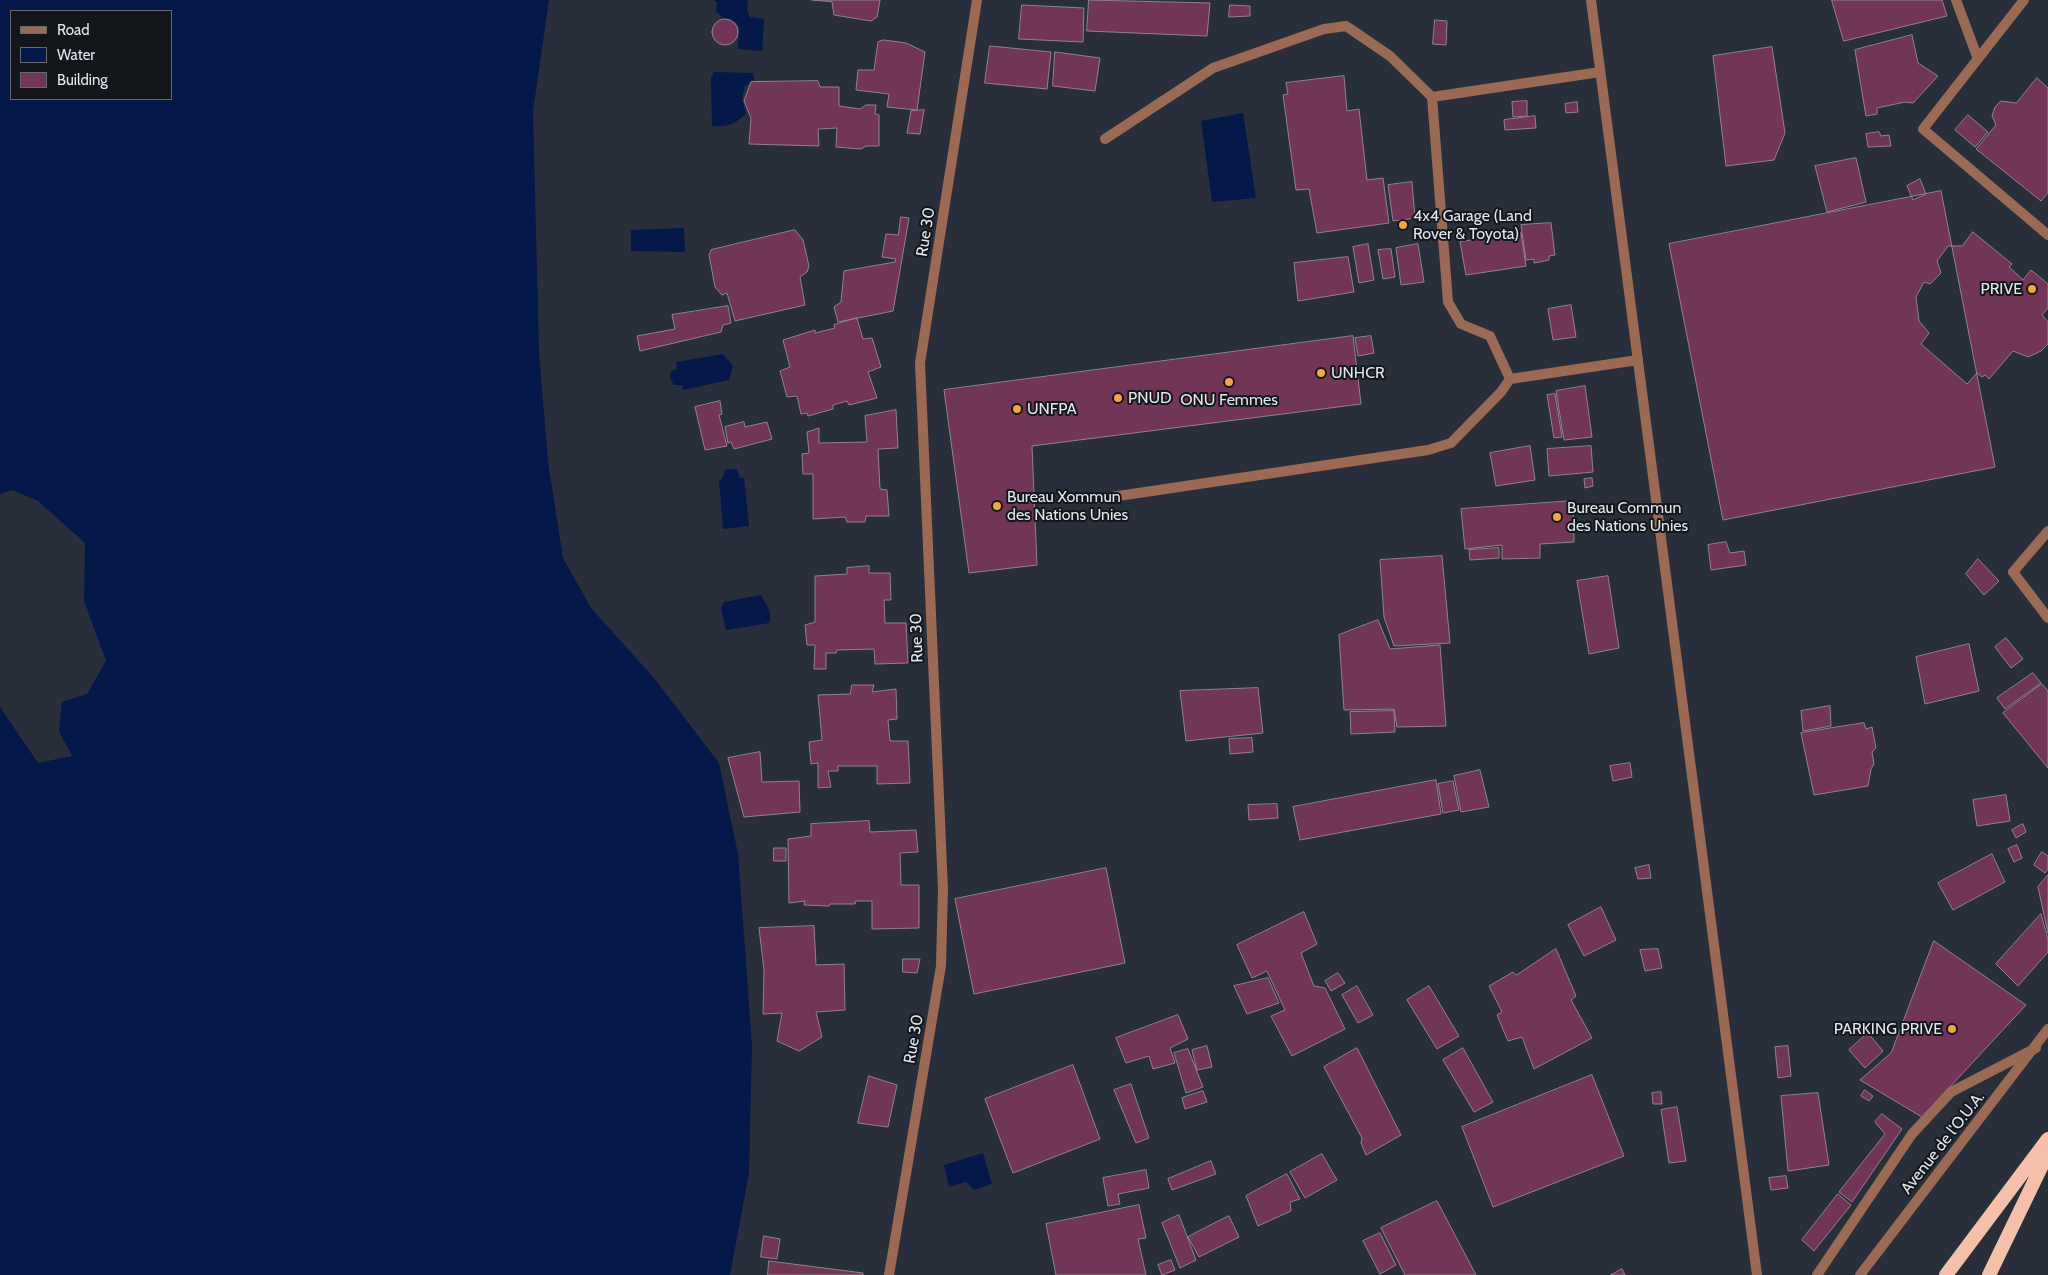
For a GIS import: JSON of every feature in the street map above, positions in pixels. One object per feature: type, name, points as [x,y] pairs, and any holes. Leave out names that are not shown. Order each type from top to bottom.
[{"type":"highway","points":[[1946,1275],[2048,1139]]},
{"type":"highway","points":[[1989,1275],[2048,1154]]},
{"type":"street","name":"Rue 30","points":[[890,1275],[942,966],[943,889],[920,363],[977,0]]},
{"type":"street","points":[[1591,0],[1757,1275]]},
{"type":"street","points":[[1956,0],[1978,59]]},
{"type":"street","points":[[2024,0],[1924,129],[2048,235]]},
{"type":"street","points":[[1105,139],[1213,68],[1324,29],[1346,26],[1390,56],[1432,97],[1448,302],[1461,324],[1490,336],[1510,378]]},
{"type":"street","points":[[1432,97],[1600,72]]},
{"type":"street","points":[[1098,500],[1428,450],[1451,443],[1501,392],[1510,378],[1638,360]]},
{"type":"street","points":[[2048,531],[2013,572],[2048,618]]},
{"type":"street","name":"Avenue de l'O.U.A.","points":[[1860,1275],[2036,1048],[2048,1029]]},
{"type":"street","points":[[1817,1275],[1912,1134],[1951,1092],[2036,1048]]},
{"type":"water","points":[[0,0],[549,0],[533,111],[539,352],[548,462],[563,558],[591,608],[654,678],[719,763],[738,854],[752,1045],[749,1173],[730,1275],[0,1275],[0,707],[38,763],[72,756],[59,731],[62,702],[87,694],[106,661],[84,601],[85,543],[38,501],[12,490],[0,494]]},
{"type":"water","points":[[713,0],[748,0],[747,10],[750,17],[764,19],[762,51],[738,49],[739,28],[737,23],[722,17],[716,11],[717,2]]},
{"type":"water","points":[[714,72],[753,73],[754,80],[745,86],[742,98],[746,114],[735,122],[723,126],[712,126],[711,78]]},
{"type":"water","points":[[1243,113],[1256,198],[1212,202],[1201,121]]},
{"type":"water","points":[[684,228],[685,252],[631,251],[631,230]]},
{"type":"water","points":[[723,354],[733,366],[729,380],[683,390],[682,385],[674,385],[670,378],[671,371],[677,369],[676,362]]},
{"type":"water","points":[[737,469],[740,478],[744,478],[749,526],[723,529],[719,480],[722,479],[725,470]]},
{"type":"water","points":[[761,595],[770,612],[769,623],[726,630],[721,608],[724,602]]},
{"type":"water","points":[[983,1153],[992,1184],[974,1190],[966,1182],[949,1187],[944,1165]]},
{"type":"building","points":[[812,0],[880,0],[877,17],[871,21],[834,15],[832,2]]},
{"type":"building","points":[[1089,0],[1210,3],[1207,36],[1087,31]]},
{"type":"building","points":[[1832,0],[1942,0],[1947,16],[1844,41]]},
{"type":"building","points":[[1022,5],[1084,8],[1083,42],[1019,39]]},
{"type":"building","points":[[1230,5],[1250,6],[1250,16],[1229,17]]},
{"type":"building","points":[[725,19],[734,23],[738,32],[734,41],[725,45],[716,41],[712,32],[716,23]]},
{"type":"building","points":[[1435,20],[1447,21],[1446,45],[1433,44]]},
{"type":"building","points":[[1912,35],[1918,63],[1938,76],[1913,103],[1905,102],[1877,108],[1877,114],[1866,116],[1855,50]]},
{"type":"building","points":[[884,40],[906,43],[925,52],[917,110],[887,107],[889,94],[856,90],[858,70],[874,70],[878,42]]},
{"type":"building","points":[[990,46],[1051,52],[1047,89],[985,83]]},
{"type":"building","points":[[1772,47],[1785,133],[1774,160],[1726,166],[1713,56]]},
{"type":"building","points":[[1055,52],[1100,58],[1095,91],[1053,86]]},
{"type":"building","points":[[1344,76],[1347,111],[1359,109],[1367,180],[1383,178],[1389,223],[1317,233],[1309,189],[1296,190],[1283,95],[1288,94],[1286,83]]},
{"type":"building","points":[[2037,78],[2048,88],[2048,193],[2041,201],[1976,149],[1996,125],[1992,116],[1995,107],[2001,101],[2016,103]]},
{"type":"building","points":[[818,81],[820,87],[839,87],[839,106],[860,109],[866,105],[876,105],[875,114],[879,115],[879,146],[866,146],[861,149],[836,147],[837,128],[818,129],[819,146],[749,144],[751,118],[744,101],[751,82]]},
{"type":"building","points":[[1527,101],[1527,116],[1513,117],[1512,102]]},
{"type":"building","points":[[1577,102],[1578,112],[1566,113],[1565,104]]},
{"type":"building","points":[[924,110],[920,134],[907,133],[911,111]]},
{"type":"building","points":[[1968,115],[1988,132],[1975,147],[1955,130]]},
{"type":"building","points":[[1535,116],[1536,128],[1505,130],[1504,120]]},
{"type":"building","points":[[1879,132],[1881,136],[1889,135],[1891,146],[1868,147],[1866,134]]},
{"type":"building","points":[[1856,158],[1866,202],[1827,212],[1815,166]]},
{"type":"building","points":[[1920,179],[1926,194],[1913,200],[1907,186]]},
{"type":"building","points":[[1412,182],[1415,218],[1393,221],[1388,185]]},
{"type":"building","points":[[1941,191],[1995,467],[1723,520],[1669,244]]},
{"type":"building","points":[[901,217],[909,218],[893,311],[838,322],[834,307],[841,302],[844,271],[895,262],[896,259],[882,257],[886,234],[898,235]]},
{"type":"building","points":[[1551,223],[1555,255],[1549,256],[1549,260],[1534,263],[1534,259],[1526,260],[1521,225]]},
{"type":"building","points":[[795,230],[803,240],[809,266],[807,272],[800,277],[805,305],[735,321],[727,293],[722,295],[715,287],[709,255],[711,250]]},
{"type":"building","points":[[1973,232],[2012,264],[2009,267],[2023,280],[2031,270],[2048,284],[2048,308],[2042,315],[2048,322],[2048,344],[2041,351],[2028,357],[2013,351],[1989,379],[1985,375],[1982,377],[1977,373],[1967,384],[1921,344],[1929,333],[1919,321],[1916,297],[1924,282],[1930,284],[1941,273],[1937,261],[1948,246],[1962,246]]},
{"type":"building","points":[[1521,233],[1526,266],[1466,275],[1460,242]]},
{"type":"building","points":[[1368,244],[1374,280],[1359,283],[1353,247]]},
{"type":"building","points":[[1418,244],[1424,282],[1401,285],[1396,248]]},
{"type":"building","points":[[1391,249],[1395,277],[1383,279],[1378,250]]},
{"type":"building","points":[[1348,257],[1354,292],[1298,301],[1294,263]]},
{"type":"building","points":[[1571,305],[1576,337],[1553,340],[1548,309]]},
{"type":"building","points":[[728,306],[731,323],[723,325],[721,332],[640,351],[637,336],[675,329],[672,315]]},
{"type":"building","points":[[857,318],[863,339],[872,338],[881,367],[868,372],[877,398],[849,405],[847,401],[833,405],[833,409],[808,416],[807,413],[801,414],[797,396],[787,397],[780,371],[790,367],[783,340],[815,330],[815,333],[835,328],[834,325]]},
{"type":"building","name":"Bureau Xommun des Nations Unies","points":[[1353,336],[1361,404],[1032,446],[1037,565],[969,573],[944,390]]},
{"type":"building","points":[[1371,336],[1374,353],[1358,356],[1355,338]]},
{"type":"building","points":[[1585,386],[1592,437],[1564,440],[1556,391]]},
{"type":"building","points":[[1555,394],[1562,437],[1554,438],[1547,395]]},
{"type":"building","points":[[720,401],[722,414],[719,415],[727,446],[705,450],[695,407]]},
{"type":"building","points":[[896,410],[898,448],[878,449],[880,489],[887,490],[889,516],[866,516],[865,522],[847,522],[845,517],[813,519],[813,474],[803,474],[802,454],[809,453],[807,432],[819,428],[819,443],[867,442],[865,416]]},
{"type":"building","points":[[744,422],[745,427],[767,422],[772,439],[734,449],[731,442],[728,443],[725,427]]},
{"type":"building","points":[[1530,446],[1535,480],[1496,486],[1490,453]]},
{"type":"building","points":[[1591,446],[1593,472],[1549,476],[1547,449]]},
{"type":"building","points":[[1592,478],[1593,486],[1585,488],[1584,479]]},
{"type":"building","points":[[1573,501],[1574,542],[1540,544],[1540,558],[1502,559],[1502,545],[1465,549],[1461,509]]},
{"type":"building","points":[[1726,542],[1730,553],[1744,551],[1746,565],[1711,570],[1708,545]]},
{"type":"building","points":[[1499,548],[1499,558],[1470,560],[1469,550]]},
{"type":"building","points":[[1442,556],[1450,643],[1394,646],[1384,617],[1380,560]]},
{"type":"building","points":[[1978,559],[1999,581],[1984,595],[1966,574]]},
{"type":"building","points":[[869,566],[869,573],[890,573],[891,600],[884,600],[885,623],[906,623],[908,663],[875,664],[874,649],[837,650],[836,653],[826,653],[826,669],[814,669],[815,645],[807,645],[805,625],[815,622],[815,576],[847,574],[847,568]]},
{"type":"building","points":[[1608,576],[1619,648],[1589,654],[1577,581]]},
{"type":"building","points":[[1378,620],[1390,649],[1440,645],[1446,726],[1397,727],[1394,709],[1344,710],[1339,635]]},
{"type":"building","points":[[2006,638],[2023,659],[2011,668],[1995,647]]},
{"type":"building","points":[[1969,644],[1979,691],[1925,704],[1916,657]]},
{"type":"building","points":[[2033,673],[2041,683],[2005,709],[1997,698]]},
{"type":"building","points":[[2042,684],[2048,691],[2048,768],[2003,713]]},
{"type":"building","points":[[852,685],[874,685],[872,692],[896,689],[897,719],[888,720],[890,741],[908,741],[910,783],[877,784],[877,766],[838,766],[838,771],[828,771],[831,787],[818,788],[818,763],[811,764],[809,742],[822,740],[818,695],[850,694]]},
{"type":"building","points":[[1258,688],[1263,733],[1186,741],[1180,691]]},
{"type":"building","points":[[1830,706],[1831,726],[1803,731],[1801,711]]},
{"type":"building","points":[[1394,711],[1395,732],[1351,734],[1350,712]]},
{"type":"building","points":[[1864,723],[1866,729],[1872,727],[1876,748],[1872,752],[1874,764],[1871,769],[1868,786],[1814,795],[1801,733]]},
{"type":"building","points":[[1252,738],[1253,752],[1230,754],[1229,739]]},
{"type":"building","points":[[760,752],[762,782],[799,781],[800,812],[744,817],[728,758]]},
{"type":"building","points":[[1630,763],[1632,777],[1613,781],[1610,766]]},
{"type":"building","points":[[1480,770],[1489,807],[1461,812],[1454,776]]},
{"type":"building","points":[[1436,780],[1441,814],[1300,840],[1293,807]]},
{"type":"building","points":[[1453,781],[1459,810],[1443,813],[1438,784]]},
{"type":"building","points":[[2006,795],[2010,821],[1977,826],[1973,800]]},
{"type":"building","points":[[1277,804],[1278,818],[1249,820],[1248,805]]},
{"type":"building","points":[[869,821],[870,832],[916,830],[918,852],[900,853],[901,885],[919,885],[919,928],[872,929],[872,901],[856,901],[855,904],[830,904],[829,906],[804,905],[805,901],[789,903],[788,839],[811,836],[811,824]]},
{"type":"building","points":[[2023,824],[2026,832],[2016,838],[2012,830]]},
{"type":"building","points":[[2017,845],[2022,858],[2014,862],[2008,849]]},
{"type":"building","points":[[774,848],[786,848],[786,861],[774,861]]},
{"type":"building","points":[[2042,852],[2048,856],[2048,869],[2045,873],[2034,865]]},
{"type":"building","points":[[1992,854],[2005,882],[1953,910],[1938,883]]},
{"type":"building","points":[[1649,865],[1651,878],[1638,879],[1635,868]]},
{"type":"building","points":[[1106,868],[1125,963],[974,994],[955,899]]},
{"type":"building","points":[[2048,875],[2048,933],[2038,887]]},
{"type":"building","points":[[1601,907],[1616,940],[1584,956],[1568,925]]},
{"type":"building","points":[[1304,912],[1317,944],[1301,953],[1314,986],[1325,988],[1345,1029],[1292,1056],[1271,1016],[1285,1010],[1267,971],[1252,978],[1237,945]]},
{"type":"building","points":[[2041,914],[2048,939],[2048,952],[2018,986],[1996,964]]},
{"type":"building","points":[[814,926],[816,965],[844,964],[845,1010],[816,1012],[822,1037],[799,1051],[777,1041],[782,1013],[763,1014],[764,970],[759,928]]},
{"type":"building","name":"PARKING PRIVE","points":[[1934,941],[2026,1005],[1922,1117],[1860,1080],[1891,1053]]},
{"type":"building","points":[[1556,949],[1576,996],[1571,1000],[1592,1038],[1534,1069],[1522,1037],[1508,1041],[1497,1015],[1502,1012],[1489,986],[1513,972],[1516,975]]},
{"type":"building","points":[[1658,949],[1662,968],[1645,971],[1640,950]]},
{"type":"building","points":[[903,959],[920,959],[917,973],[903,972]]},
{"type":"building","points":[[1338,973],[1345,983],[1331,991],[1325,981]]},
{"type":"building","points":[[1268,978],[1279,1003],[1247,1014],[1234,986]]},
{"type":"building","points":[[1357,986],[1373,1015],[1358,1023],[1342,995]]},
{"type":"building","points":[[1429,986],[1459,1036],[1437,1049],[1407,1000]]},
{"type":"building","points":[[1178,1015],[1188,1039],[1170,1048],[1175,1063],[1153,1069],[1149,1056],[1126,1063],[1116,1038]]},
{"type":"building","points":[[1868,1033],[1883,1051],[1865,1068],[1849,1050]]},
{"type":"building","points":[[1207,1046],[1212,1067],[1197,1070],[1192,1050]]},
{"type":"building","points":[[1788,1046],[1791,1076],[1778,1078],[1775,1047]]},
{"type":"building","points":[[1357,1048],[1401,1135],[1366,1155],[1361,1143],[1362,1138],[1324,1067]]},
{"type":"building","points":[[1463,1048],[1493,1102],[1474,1112],[1443,1060]]},
{"type":"building","points":[[1188,1049],[1203,1087],[1186,1093],[1174,1053]]},
{"type":"building","points":[[1073,1065],[1100,1139],[1013,1173],[985,1099]]},
{"type":"building","points":[[1592,1075],[1624,1156],[1493,1207],[1462,1127]]},
{"type":"building","points":[[869,1076],[897,1085],[888,1127],[858,1123]]},
{"type":"building","points":[[1131,1084],[1149,1138],[1136,1143],[1114,1090]]},
{"type":"building","points":[[1865,1090],[1873,1096],[1869,1101],[1861,1096]]},
{"type":"building","points":[[1203,1091],[1207,1102],[1185,1109],[1182,1098]]},
{"type":"building","points":[[1661,1092],[1662,1104],[1653,1104],[1652,1093]]},
{"type":"building","points":[[1818,1093],[1829,1165],[1788,1171],[1781,1096]]},
{"type":"building","points":[[1677,1107],[1686,1161],[1669,1163],[1661,1110]]},
{"type":"building","points":[[1882,1114],[1902,1129],[1852,1202],[1839,1192],[1885,1134],[1875,1122]]},
{"type":"building","points":[[1322,1154],[1337,1180],[1305,1198],[1290,1172]]},
{"type":"building","points":[[1211,1161],[1216,1174],[1172,1190],[1168,1179]]},
{"type":"building","points":[[1146,1170],[1149,1188],[1118,1194],[1120,1204],[1108,1206],[1103,1178]]},
{"type":"building","points":[[1287,1174],[1300,1199],[1290,1202],[1291,1211],[1258,1226],[1246,1196]]},
{"type":"building","points":[[1786,1176],[1788,1188],[1771,1190],[1769,1178]]},
{"type":"building","points":[[1838,1194],[1851,1205],[1814,1251],[1802,1240]]},
{"type":"building","points":[[1437,1201],[1476,1275],[1405,1275],[1381,1228]]},
{"type":"building","points":[[1139,1205],[1146,1238],[1138,1239],[1146,1275],[1056,1275],[1046,1224]]},
{"type":"building","points":[[1179,1215],[1196,1260],[1180,1268],[1162,1223]]},
{"type":"building","points":[[1229,1216],[1239,1237],[1199,1257],[1188,1237]]},
{"type":"building","points":[[1380,1233],[1396,1265],[1380,1274],[1363,1241]]},
{"type":"building","points":[[764,1236],[780,1239],[777,1259],[761,1257]]},
{"type":"building","points":[[1171,1260],[1175,1270],[1162,1275],[1158,1265]]},
{"type":"building","points":[[769,1261],[863,1273],[863,1275],[768,1275]]},
{"type":"building","points":[[1622,1269],[1625,1275],[1611,1275]]},
{"type":"place","name":"4x4 Garage (Land Rover & Toyota)","points":[[1403,225]]},
{"type":"place","name":"PRIVE","points":[[2032,289]]},
{"type":"place","name":"UNHCR","points":[[1321,373]]},
{"type":"place","name":"ONU Femmes","points":[[1229,382]]},
{"type":"place","name":"PNUD","points":[[1118,398]]},
{"type":"place","name":"UNFPA","points":[[1017,409]]},
{"type":"place","name":"Bureau Xommun des Nations Unies","points":[[997,506]]},
{"type":"place","name":"Bureau Commun des Nations Unies","points":[[1557,517]]},
{"type":"place","name":"PARKING PRIVE","points":[[1952,1029]]}]
